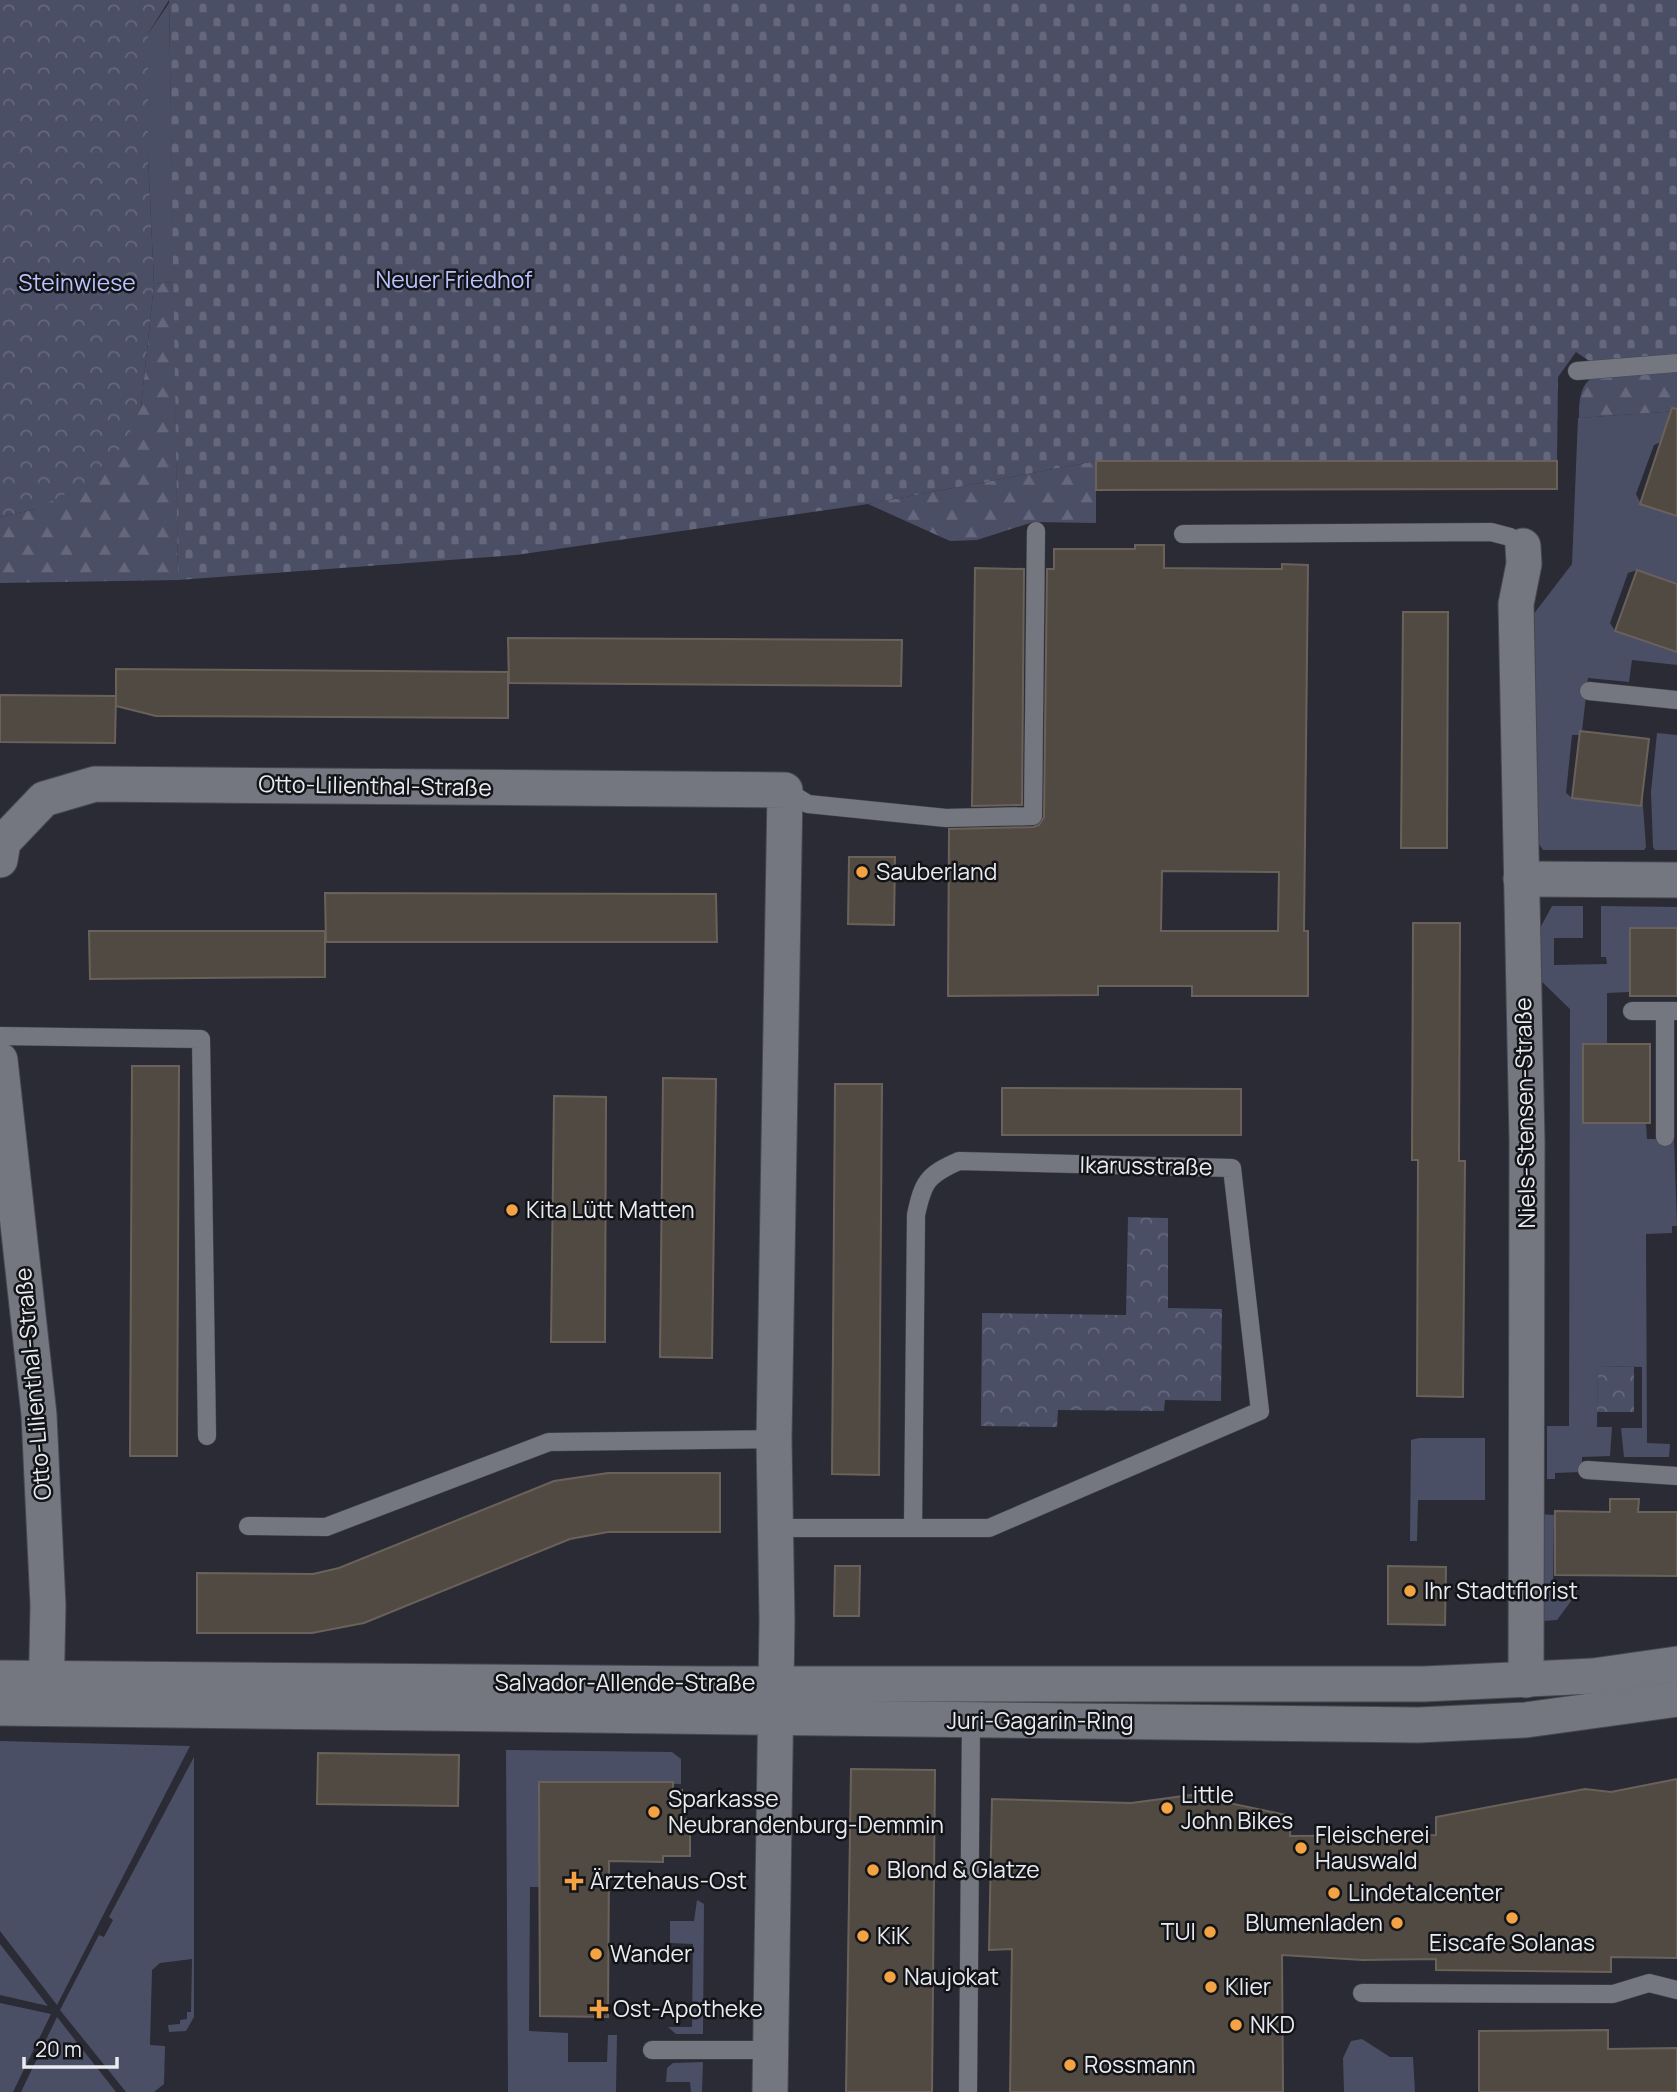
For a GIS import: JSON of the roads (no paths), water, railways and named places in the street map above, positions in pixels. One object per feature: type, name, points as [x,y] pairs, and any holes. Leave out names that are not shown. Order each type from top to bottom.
[{"type":"street","name":"Niels-Stensen-Straße","points":[[1523,546],[1524,564],[1516,604],[1527,1141],[1526,1680]]},
{"type":"street","name":"Otto-Lilienthal-Straße","points":[[0,860],[3,842],[44,799],[95,784],[785,790]]},
{"type":"street","points":[[776,1684],[775,1439],[785,790]]},
{"type":"street","points":[[1521,879],[1677,880]]},
{"type":"street","name":"Otto-Lilienthal-Straße","points":[[0,1059],[39,1415],[48,1605],[46,1694]]},
{"type":"street","name":"Juri-Gagarin-Ring","points":[[776,1684],[1424,1684],[1593,1676],[1677,1664]]},
{"type":"street","name":"Salvador-Allende-Straße","points":[[0,1678],[46,1694],[775,1718],[776,1684],[46,1694],[0,1708]]},
{"type":"street","name":"Juri-Gagarin-Ring","points":[[775,1718],[1464,1724],[1526,1720],[1677,1699]]},
{"type":"street","points":[[770,2092],[775,1718]]},
{"type":"lane","points":[[1577,371],[1677,363]]},
{"type":"lane","points":[[785,790],[808,804],[946,818],[1033,816],[1035,531]]},
{"type":"lane","points":[[1183,534],[1491,532],[1510,537],[1523,546]]},
{"type":"lane","points":[[1590,691],[1677,700]]},
{"type":"lane","points":[[1632,1011],[1671,1011],[1665,1137]]},
{"type":"lane","points":[[0,1036],[201,1038],[207,1436]]},
{"type":"lane","name":"Ikarusstraße","points":[[776,1528],[914,1528],[989,1528],[1260,1411],[1231,1168],[959,1161],[936,1171],[921,1187],[916,1215],[914,1528]]},
{"type":"lane","points":[[248,1526],[326,1527],[549,1442],[775,1439]]},
{"type":"lane","points":[[1587,1470],[1677,1476]]},
{"type":"lane","points":[[968,2092],[971,1721]]},
{"type":"lane","points":[[1362,1993],[1613,1994],[1649,1983],[1677,1990]]},
{"type":"lane","points":[[652,2050],[771,2050]]},
{"type":"place","name":"Sauberland","points":[[862,872]]},
{"type":"place","name":"Kita Lütt Matten","points":[[512,1210]]},
{"type":"place","name":"Ihr Stadtflorist","points":[[1410,1591]]},
{"type":"place","name":"Little John Bikes","points":[[1167,1808]]},
{"type":"place","name":"Sparkasse Neubrandenburg-Demmin","points":[[654,1812]]},
{"type":"place","name":"Fleischerei Hauswald","points":[[1301,1848]]},
{"type":"place","name":"Blond & Glatze","points":[[873,1870]]},
{"type":"place","name":"Ärztehaus-Ost","points":[[574,1881]]},
{"type":"place","name":"Lindetalcenter","points":[[1334,1893]]},
{"type":"place","name":"Eiscafe Solanas","points":[[1512,1918]]},
{"type":"place","name":"Blumenladen","points":[[1397,1923]]},
{"type":"place","name":"TUI","points":[[1210,1932]]},
{"type":"place","name":"KiK","points":[[863,1936]]},
{"type":"place","name":"Wander","points":[[596,1954]]},
{"type":"place","name":"Naujokat","points":[[890,1977]]},
{"type":"place","name":"Klier","points":[[1211,1987]]},
{"type":"place","name":"Ost-Apotheke","points":[[599,2009]]},
{"type":"place","name":"NKD","points":[[1236,2025]]},
{"type":"place","name":"Rossmann","points":[[1070,2065]]},
{"type":"park label","name":"Neuer Friedhof","points":[[454,280]]},
{"type":"park label","name":"Steinwiese","points":[[77,283]]}]
